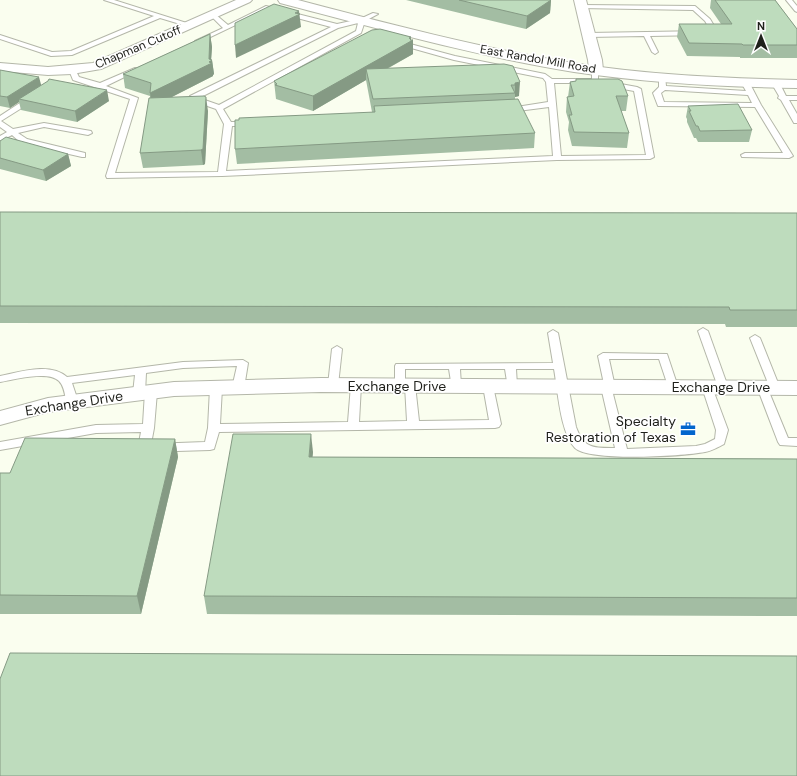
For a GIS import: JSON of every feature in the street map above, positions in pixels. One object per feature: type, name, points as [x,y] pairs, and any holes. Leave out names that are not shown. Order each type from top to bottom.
[{"type":"main road","name":"East Randol Mill Road","points":[[284,0],[363,28],[662,83],[715,83],[749,88],[776,84],[797,84]]},
{"type":"main road","name":"East Randol Mill Road","points":[[322,0],[488,41],[552,54],[595,70],[698,68],[797,70]]},
{"type":"street","name":"Chapman Cutoff","points":[[0,67],[33,72],[73,70],[96,66],[246,0]]},
{"type":"street","points":[[581,4],[589,35],[595,70]]},
{"type":"street","name":"Exchange Drive","points":[[0,418],[48,405],[145,393],[216,388],[333,385],[405,386],[455,376],[488,386],[511,376],[562,386],[797,388]]},
{"type":"lane","points":[[107,0],[190,25]]},
{"type":"lane","points":[[789,0],[797,10]]},
{"type":"lane","points":[[581,4],[695,8],[708,20],[713,29],[705,33],[589,35]]},
{"type":"lane","points":[[192,44],[266,8],[338,26],[363,28]]},
{"type":"lane","points":[[219,108],[363,28],[375,14]]},
{"type":"lane","points":[[213,15],[227,28]]},
{"type":"lane","points":[[0,37],[51,54],[72,53],[159,16]]},
{"type":"lane","points":[[222,174],[228,124],[219,108],[193,98],[338,26],[363,28]]},
{"type":"lane","points":[[646,34],[655,52]]},
{"type":"lane","points":[[388,40],[454,58],[545,76],[550,81],[557,158]]},
{"type":"lane","points":[[100,86],[143,67]]},
{"type":"lane","points":[[73,70],[76,78],[134,98],[110,176],[222,174],[557,158],[650,157],[637,89],[595,70],[550,81]]},
{"type":"lane","points":[[662,83],[657,93],[661,104],[757,105]]},
{"type":"lane","points":[[776,84],[782,98],[797,121]]},
{"type":"lane","points":[[744,155],[789,156],[757,105],[749,88]]},
{"type":"lane","points":[[0,119],[40,95]]},
{"type":"lane","points":[[782,98],[797,98]]},
{"type":"lane","points":[[505,111],[521,110],[552,104]]},
{"type":"lane","points":[[0,123],[24,141],[82,155]]},
{"type":"lane","points":[[228,124],[244,124]]},
{"type":"lane","points":[[0,139],[12,132],[44,125],[88,133]]},
{"type":"lane","points":[[553,334],[570,427],[574,439],[583,448],[598,451],[622,452],[687,451],[708,447],[720,441],[722,430],[715,387],[703,331]]},
{"type":"lane","points":[[755,338],[784,442],[797,442]]},
{"type":"lane","points":[[333,385],[337,349]]},
{"type":"lane","points":[[622,452],[603,356],[663,356],[673,387]]},
{"type":"lane","points":[[64,381],[183,365],[243,363],[238,388]]},
{"type":"lane","points":[[455,376],[511,376],[559,366]]},
{"type":"lane","points":[[141,370],[145,393],[148,428],[144,448],[210,446],[214,428],[216,388]]},
{"type":"lane","points":[[0,379],[27,374],[47,373],[61,377],[68,385],[72,401]]},
{"type":"lane","points":[[353,426],[356,385]]},
{"type":"lane","points":[[405,386],[413,424]]},
{"type":"lane","points":[[214,428],[495,424],[488,386]]},
{"type":"lane","points":[[0,446],[96,429],[148,428]]},
{"type":"building","points":[[459,0],[551,0],[527,16]]},
{"type":"building","points":[[715,0],[775,0],[797,29],[797,45],[689,43],[679,24],[732,24]]},
{"type":"building","points":[[274,4],[299,11],[295,13],[300,14],[235,45],[235,23]]},
{"type":"building","points":[[380,29],[411,37],[409,38],[411,39],[410,40],[413,40],[313,96],[275,85],[277,84],[274,81],[372,30]]},
{"type":"building","points":[[210,34],[209,59],[212,60],[209,62],[212,63],[150,93],[151,83],[123,74]]},
{"type":"building","points":[[504,64],[513,66],[520,82],[515,83],[515,85],[511,85],[515,93],[373,99],[366,69]]},
{"type":"building","points":[[0,70],[39,77],[7,97],[0,96]]},
{"type":"building","points":[[49,79],[107,90],[75,111],[19,99]]},
{"type":"building","points":[[576,79],[618,79],[622,81],[628,96],[616,96],[629,133],[574,132],[569,115],[572,115],[567,97],[574,96],[570,82],[576,81]]},
{"type":"building","points":[[206,97],[203,149],[140,153],[149,98]]},
{"type":"building","points":[[518,99],[535,133],[235,149],[235,120],[239,120],[239,118],[375,112],[374,106]]},
{"type":"building","points":[[738,104],[752,130],[700,131],[698,126],[696,126],[688,106]]},
{"type":"building","points":[[6,137],[68,154],[43,170],[0,158],[0,141]]},
{"type":"building","points":[[0,212],[797,213],[797,310],[730,310],[729,307],[0,306]]},
{"type":"building","points":[[233,434],[311,434],[309,457],[797,459],[797,598],[204,596]]},
{"type":"building","points":[[25,438],[175,439],[137,596],[0,595],[0,473],[10,473]]},
{"type":"building","points":[[10,653],[797,656],[797,776],[0,776],[0,679]]},
{"type":"place","name":"Specialty Restoration of Texas","points":[[688,429]]}]
